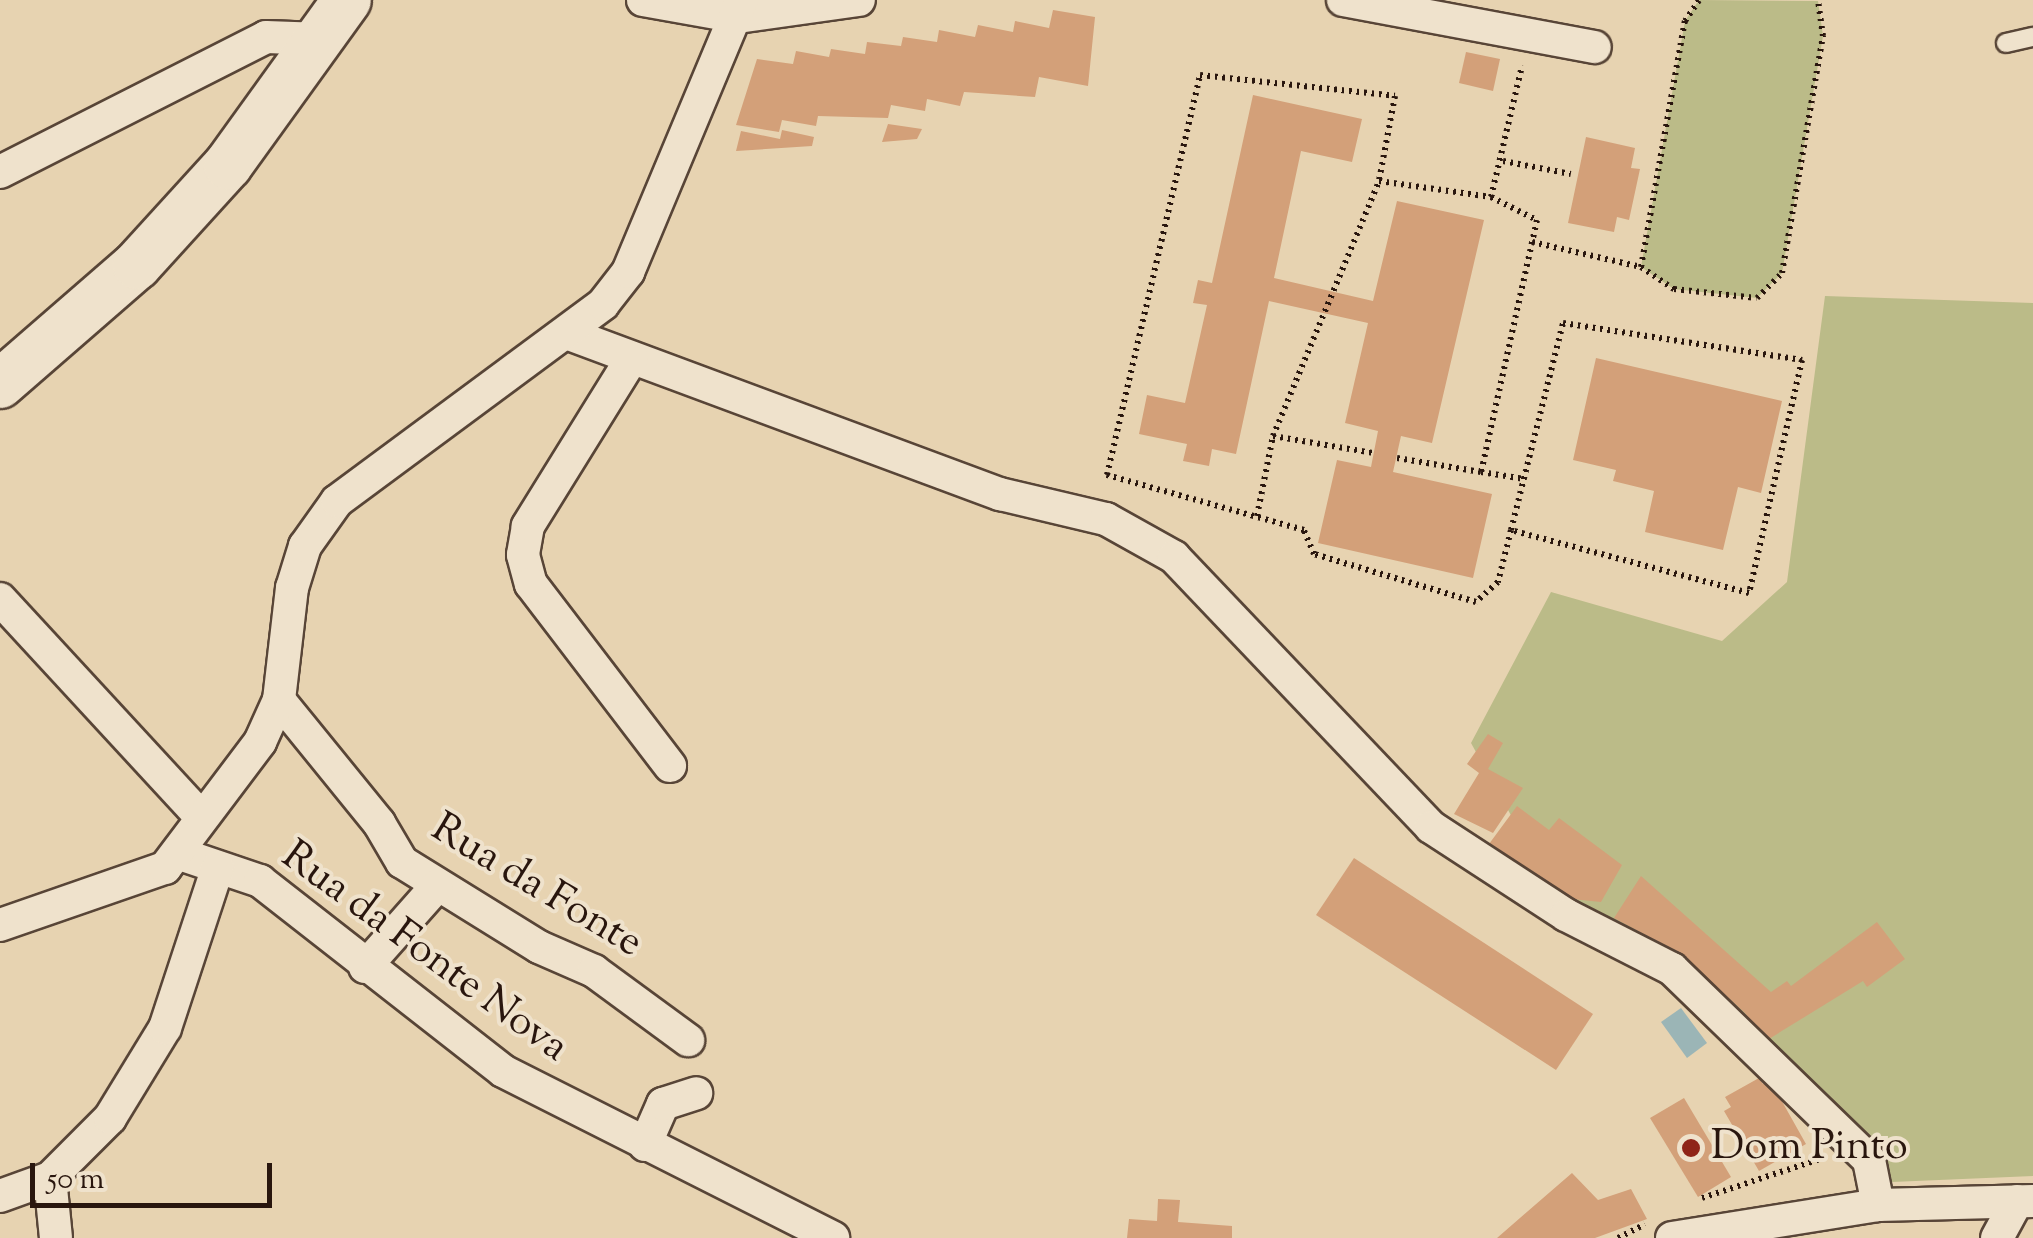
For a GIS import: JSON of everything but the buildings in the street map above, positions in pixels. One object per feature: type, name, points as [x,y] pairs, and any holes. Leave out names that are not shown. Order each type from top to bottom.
[{"type":"main road","points":[[0,384],[137,265],[228,165],[334,19]]},
{"type":"street","points":[[643,0],[740,8],[858,0]]},
{"type":"street","points":[[1343,0],[1595,48]]},
{"type":"street","points":[[0,925],[150,876],[177,853],[199,816],[260,742],[279,700],[292,588],[305,546],[336,501],[568,334],[628,272],[740,8]]},
{"type":"street","points":[[0,172],[266,37],[334,19]]},
{"type":"street","points":[[568,334],[1000,494],[1106,519],[1174,556],[1431,827],[1566,915],[1672,969],[1869,1160],[1878,1205]]},
{"type":"street","points":[[632,358],[528,526],[523,555],[531,584],[670,766]]},
{"type":"street","points":[[0,599],[199,816]]},
{"type":"street","name":"Rua da Fonte","points":[[279,700],[379,822],[402,862],[539,948],[594,971],[688,1040]]},
{"type":"street","name":"Rua da Fonte Nova","points":[[177,853],[260,881],[503,1072],[833,1238]]},
{"type":"street","points":[[0,1196],[50,1178],[110,1118],[165,1028],[218,867]]},
{"type":"street","points":[[365,967],[437,886]]},
{"type":"street","points":[[644,1145],[663,1104],[696,1093]]},
{"type":"street","points":[[50,1178],[56,1238]]},
{"type":"street","points":[[1665,1228],[1878,1205],[2025,1201]]},
{"type":"street","points":[[1997,1238],[2025,1201]]},
{"type":"lane","points":[[2006,43],[2033,37]]},
{"type":"path","points":[[1641,267],[1685,21],[1698,0]]},
{"type":"path","points":[[1532,242],[1641,267],[1674,290],[1713,298],[1758,298],[1782,273],[1823,36],[1818,0]]},
{"type":"path","points":[[1491,197],[1503,161],[1529,35]]},
{"type":"path","points":[[1257,516],[1272,436],[1379,182],[1395,96],[1200,76],[1108,475],[1304,530],[1314,554],[1476,602],[1498,582],[1511,530],[1524,479],[1563,323],[1802,360],[1748,594],[1511,530]]},
{"type":"path","points":[[1503,161],[1571,174]]},
{"type":"path","points":[[1379,182],[1491,197],[1537,220],[1481,472]]},
{"type":"path","points":[[1272,436],[1373,453]]},
{"type":"path","points":[[1397,458],[1524,479]]},
{"type":"path","points":[[1688,1204],[1858,1148]]},
{"type":"path","points":[[1618,1238],[1665,1228]]},
{"type":"green space","points":[[1699,0],[1818,1],[1823,36],[1782,273],[1757,298],[1674,289],[1641,267],[1685,21]]},
{"type":"green space","points":[[1825,296],[2033,303],[2033,1176],[1892,1182],[1797,1071],[1566,915],[1471,743],[1551,592],[1722,641],[1787,582]]},
{"type":"water","points":[[1681,1008],[1707,1043],[1687,1058],[1661,1022]]},
{"type":"place","name":"Dom Pinto","points":[[1691,1148]]}]
